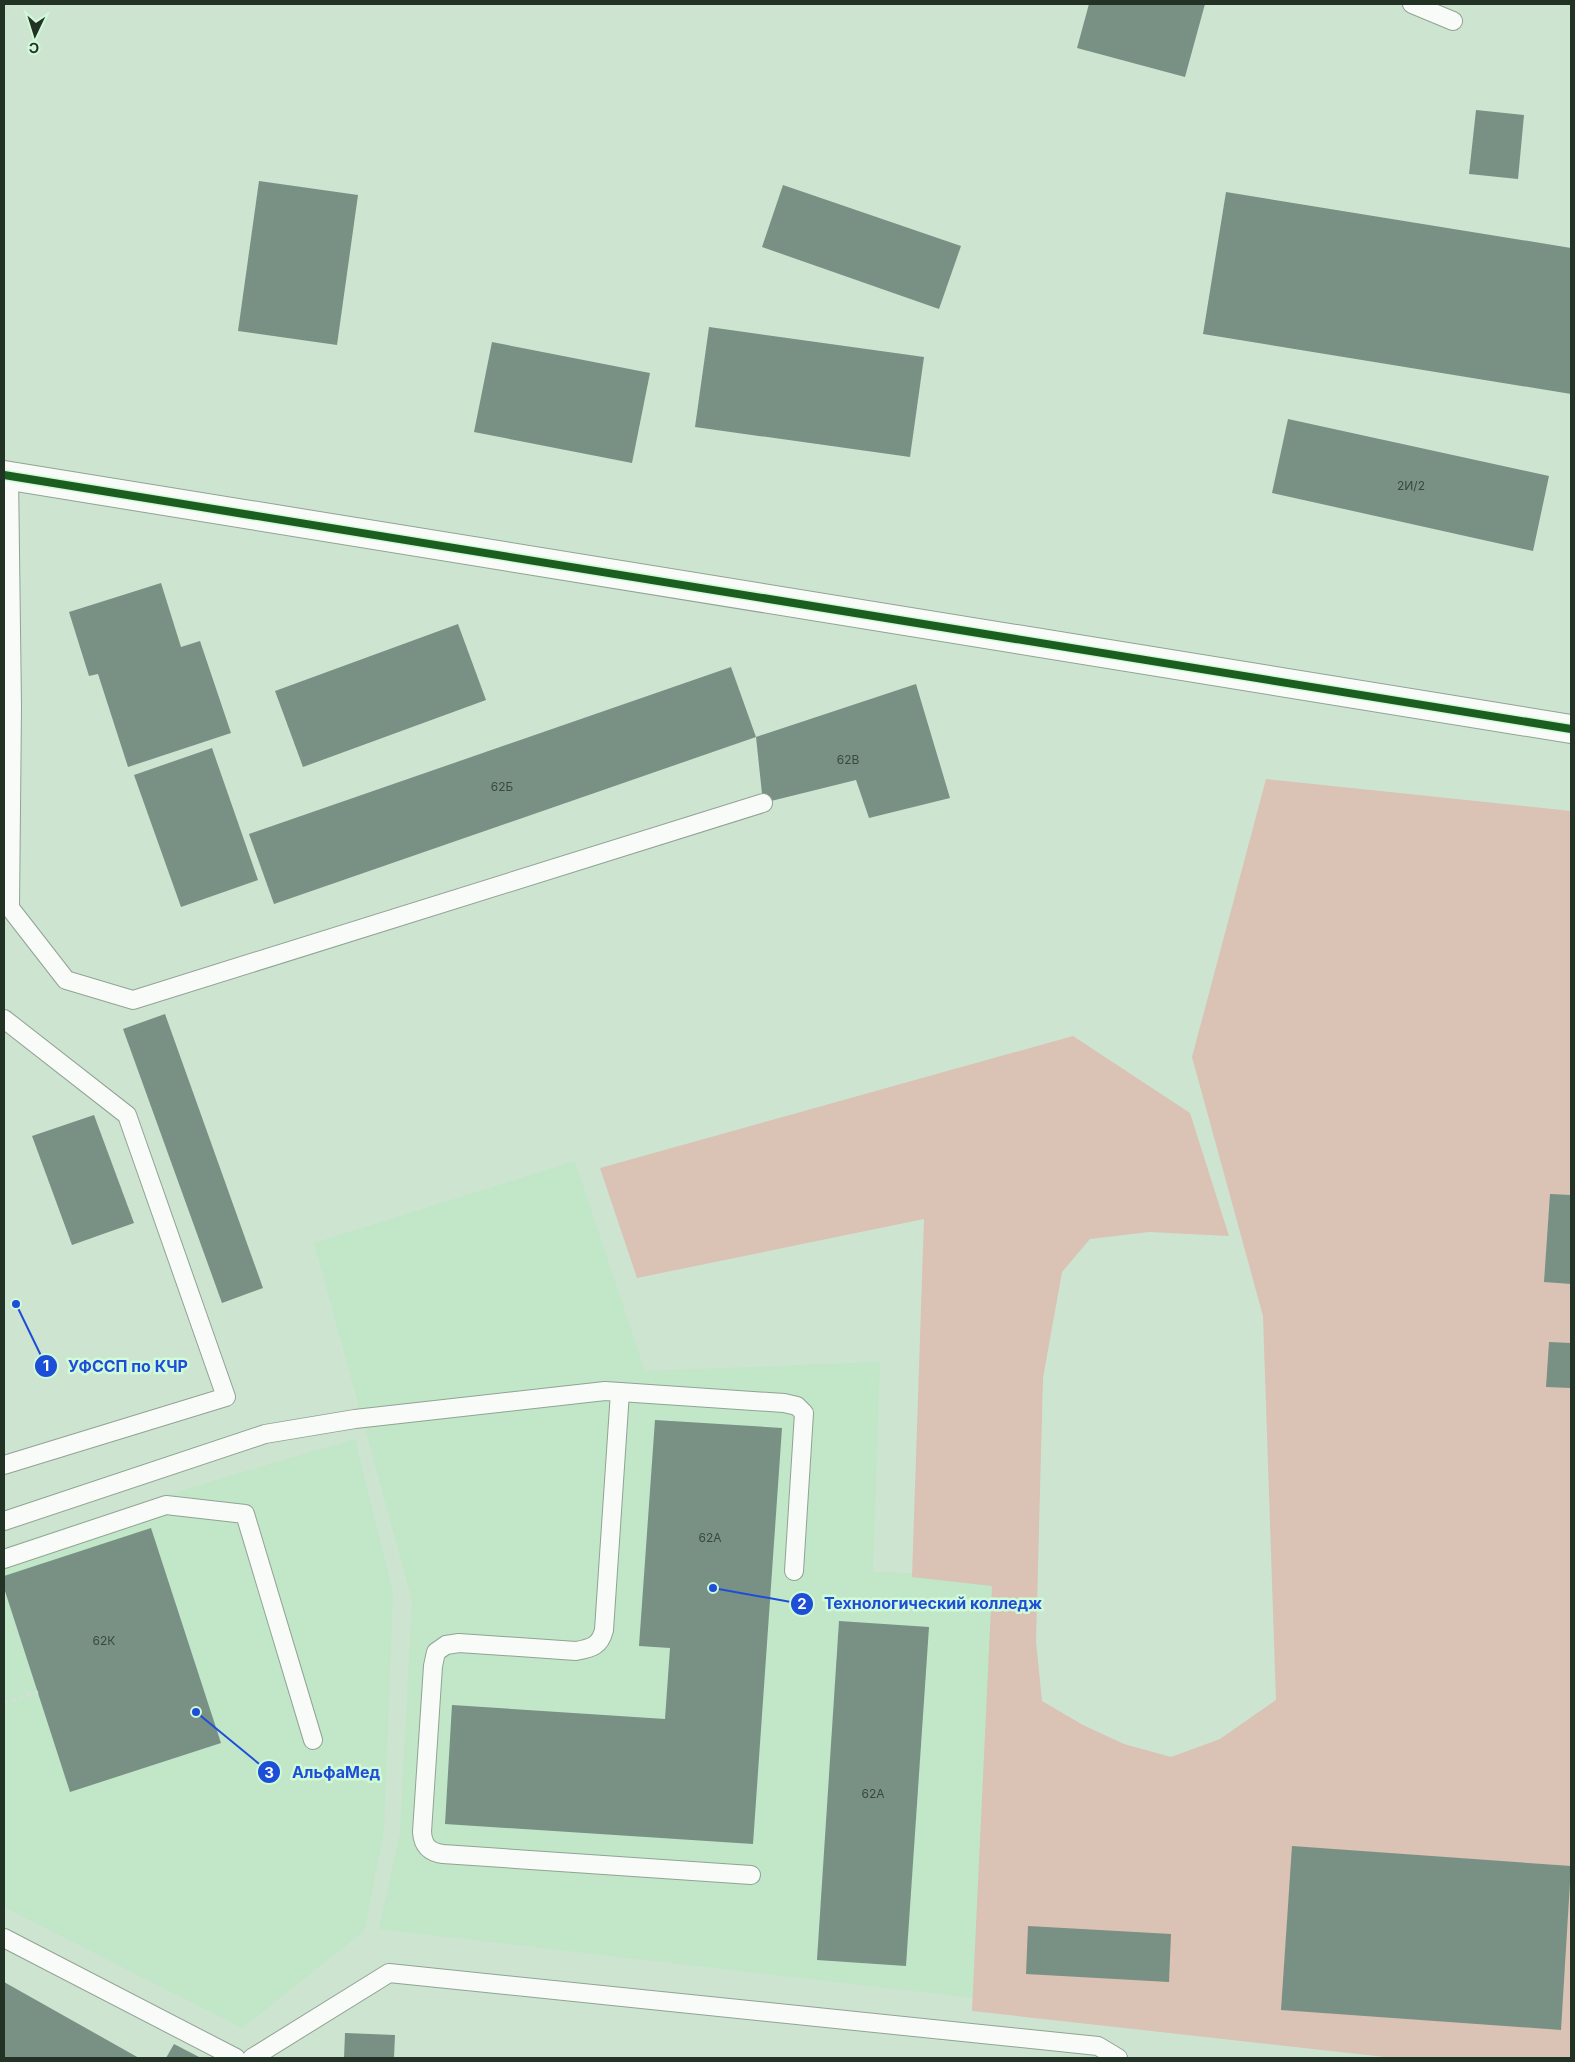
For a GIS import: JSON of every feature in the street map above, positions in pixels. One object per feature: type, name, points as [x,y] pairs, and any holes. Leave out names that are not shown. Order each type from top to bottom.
[{"type":"street","points":[[7,475],[1571,729]]},
{"type":"lane","points":[[1412,4],[1453,21]]},
{"type":"lane","points":[[7,475],[12,698],[10,908],[66,980],[133,1000],[763,803]]},
{"type":"lane","points":[[4,1019],[127,1115],[226,1396],[4,1465]]},
{"type":"lane","points":[[4,1521],[265,1434],[355,1419],[605,1391],[784,1403],[796,1406],[804,1413],[794,1570]]},
{"type":"lane","points":[[620,1392],[602,1640],[592,1648],[576,1651],[459,1643],[446,1645],[436,1652],[433,1666],[422,1832],[423,1843],[432,1852],[443,1854],[751,1875]]},
{"type":"lane","points":[[4,1559],[166,1505],[244,1514],[313,1740]]},
{"type":"lane","points":[[4,1938],[236,2058]]},
{"type":"lane","points":[[252,2058],[389,1973],[1098,2046],[1118,2058]]},
{"type":"path","points":[[4,1702],[38,1692]]},
{"type":"shaded area","points":[[1266,779],[1571,811],[1571,2058],[1394,2058],[972,2011],[992,1586],[912,1577],[924,1219],[637,1278],[600,1168],[1073,1036],[1190,1113],[1229,1236],[1149,1232],[1090,1239],[1062,1272],[1043,1378],[1036,1642],[1042,1701],[1083,1725],[1124,1744],[1171,1757],[1220,1739],[1276,1700],[1263,1316],[1192,1057]]},
{"type":"shaded area","points":[[575,1161],[645,1371],[880,1362],[873,1572],[1017,1577],[1000,2001],[379,1929],[400,1833],[412,1600],[314,1243]]},
{"type":"shaded area","points":[[355,1439],[393,1593],[384,1830],[364,1931],[242,2028],[4,1907],[4,1547],[212,1481]]},
{"type":"building","points":[[1089,4],[1205,4],[1185,77],[1077,48]]},
{"type":"building","points":[[1476,110],[1524,115],[1518,179],[1469,174]]},
{"type":"building","points":[[259,181],[358,195],[337,345],[238,331]]},
{"type":"building","points":[[783,185],[961,246],[939,309],[762,247]]},
{"type":"building","points":[[1226,192],[1571,248],[1571,394],[1203,334]]},
{"type":"building","points":[[709,327],[924,357],[910,457],[695,427]]},
{"type":"building","points":[[492,342],[650,373],[632,463],[474,432]]},
{"type":"building","points":[[1288,419],[1549,476],[1533,551],[1272,493]]},
{"type":"building","points":[[161,583],[181,647],[200,641],[231,733],[128,767],[98,674],[89,676],[69,612]]},
{"type":"building","points":[[458,624],[486,700],[303,767],[275,691]]},
{"type":"building","points":[[731,667],[756,737],[274,904],[249,834]]},
{"type":"building","points":[[916,684],[950,798],[869,818],[856,780],[763,803],[756,737]]},
{"type":"building","points":[[212,748],[258,880],[181,907],[134,775]]},
{"type":"building","points":[[165,1014],[263,1288],[222,1303],[123,1029]]},
{"type":"building","points":[[94,1115],[134,1223],[72,1245],[32,1136]]},
{"type":"building","points":[[1550,1194],[1571,1195],[1571,1284],[1544,1282]]},
{"type":"building","points":[[1549,1342],[1571,1343],[1571,1388],[1546,1387]]},
{"type":"building","points":[[655,1420],[782,1428],[753,1844],[445,1824],[452,1705],[665,1719],[670,1648],[639,1646]]},
{"type":"building","points":[[151,1528],[221,1743],[70,1792],[4,1588],[4,1576]]},
{"type":"building","points":[[839,1621],[929,1627],[906,1966],[817,1960]]},
{"type":"building","points":[[1292,1846],[1571,1866],[1561,2030],[1281,2010]]},
{"type":"building","points":[[1028,1926],[1171,1934],[1169,1982],[1026,1974]]},
{"type":"building","points":[[4,1982],[139,2058],[4,2058]]},
{"type":"building","points":[[345,2033],[395,2035],[394,2058],[344,2058]]},
{"type":"building","points":[[174,2044],[201,2058],[166,2058]]},
{"type":"cycle path","points":[[4,475],[1571,729]]},
{"type":"place","name":"УФССП по КЧР","points":[[16,1304]]},
{"type":"place","name":"Технологический колледж","points":[[713,1588]]},
{"type":"place","name":"АльфаМед","points":[[196,1712]]}]
